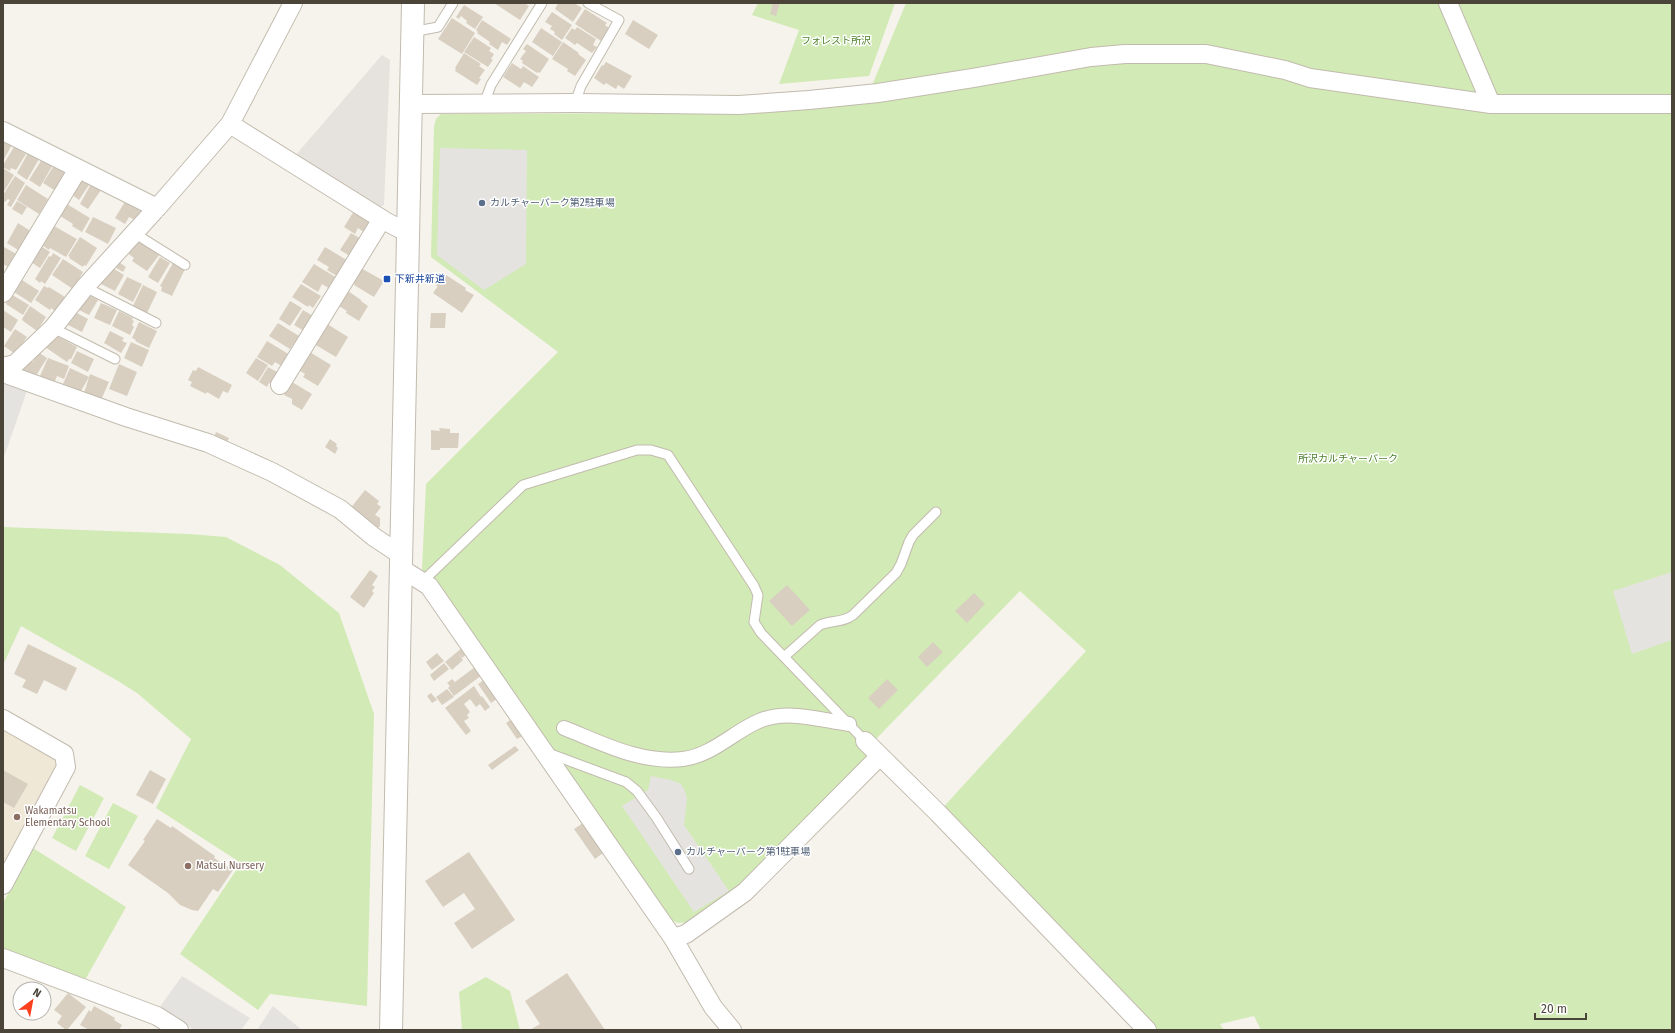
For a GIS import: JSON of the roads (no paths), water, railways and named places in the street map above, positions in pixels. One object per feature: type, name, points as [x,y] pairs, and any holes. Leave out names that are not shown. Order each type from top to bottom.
[{"type":"street","points":[[3,367],[14,364],[53,328],[86,287],[230,124],[293,3]]},
{"type":"street","points":[[391,1030],[413,3]]},
{"type":"street","points":[[1448,3],[1491,104]]},
{"type":"street","points":[[411,104],[575,103],[739,105],[878,93],[1091,57],[1125,54],[1206,54],[1285,70],[1310,78],[1491,104],[1672,104]]},
{"type":"street","points":[[230,124],[382,219],[408,233]]},
{"type":"street","points":[[3,131],[157,208]]},
{"type":"street","points":[[3,293],[78,169]]},
{"type":"street","points":[[280,385],[382,219]]},
{"type":"street","points":[[3,373],[126,417],[208,443],[265,468],[340,509],[374,537],[422,582],[429,586],[673,938],[713,1007],[732,1030]]},
{"type":"street","points":[[564,728],[639,757],[665,759],[684,758],[705,752],[761,720],[776,717],[798,715],[849,724]]},
{"type":"street","points":[[3,719],[64,754],[66,767],[3,885]]},
{"type":"street","points":[[865,741],[938,813],[1147,1030]]},
{"type":"street","points":[[673,938],[686,934],[745,892],[880,756]]},
{"type":"street","points":[[3,958],[157,1016],[179,1030]]},
{"type":"lane","points":[[412,32],[438,27],[453,3]]},
{"type":"lane","points":[[484,104],[491,85],[542,3]]},
{"type":"lane","points":[[575,103],[581,86],[619,20],[588,3]]},
{"type":"lane","points":[[134,233],[185,265]]},
{"type":"lane","points":[[86,287],[156,323]]},
{"type":"lane","points":[[53,328],[115,359]]},
{"type":"lane","points":[[422,582],[523,485],[636,450],[651,450],[668,455],[754,586],[758,595],[754,622],[761,633],[865,741]]},
{"type":"lane","points":[[784,657],[820,625],[827,622],[847,619],[853,615],[896,573],[913,535],[936,512]]},
{"type":"lane","points":[[545,752],[620,778],[626,782],[637,792],[656,817],[689,869]]},
{"type":"place","name":"カルチャーパーク第2駐車場","points":[[482,203]]},
{"type":"place","name":"下新井新道","points":[[387,279]]},
{"type":"place","name":"Wakamatsu Elementary School","points":[[17,817]]},
{"type":"place","name":"カルチャーパーク第1駐車場","points":[[678,852]]},
{"type":"place","name":"Matsui Nursery","points":[[188,866]]},
{"type":"park label","name":"フォレスト所沢","points":[[836,41]]},
{"type":"park label","name":"所沢カルチャーパーク","points":[[1348,459]]}]
